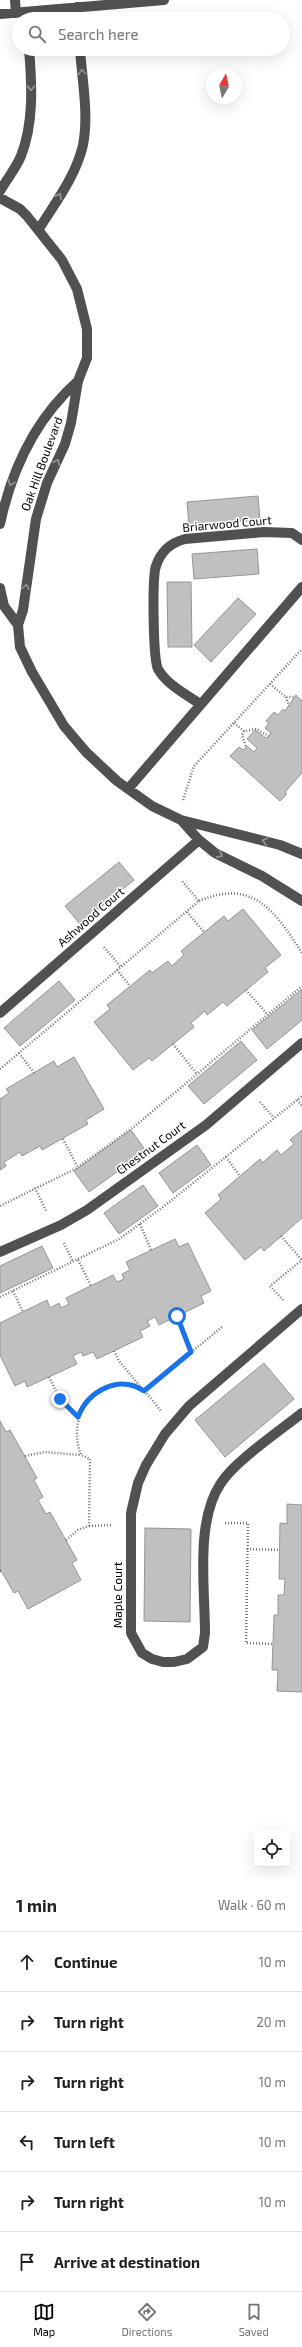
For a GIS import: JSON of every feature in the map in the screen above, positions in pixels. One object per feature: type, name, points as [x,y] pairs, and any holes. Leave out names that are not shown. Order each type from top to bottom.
[{"type":"street","points":[[15,0],[22,12]]},
{"type":"street","points":[[34,12],[74,5],[164,0]]},
{"type":"street","points":[[0,14],[12,14]]},
{"type":"street","points":[[0,190],[20,157],[29,124],[31,102],[29,56]]},
{"type":"street","points":[[39,230],[72,174],[83,146],[85,121],[80,56]]},
{"type":"street","name":"Oak Hill Boulevard","points":[[0,198],[20,209],[39,230],[71,276],[84,314],[87,329],[87,358],[78,381],[76,404],[65,444],[47,483],[36,519],[23,610],[18,625],[20,647],[32,672],[64,726],[86,752],[128,789],[152,806],[181,820],[280,845],[302,854]]},
{"type":"street","name":"Oak Hill Boulevard","points":[[0,524],[6,496],[21,455],[38,426],[61,396],[78,381]]},
{"type":"street","name":"Briarwood Court","points":[[200,704],[162,675],[158,669],[155,642],[154,574],[163,552],[174,542],[185,539],[264,532],[292,533],[302,540]]},
{"type":"street","points":[[128,789],[302,587]]},
{"type":"street","points":[[0,588],[4,606],[18,625]]},
{"type":"street","name":"Oak Hill Boulevard","points":[[181,820],[199,840],[215,853],[262,876],[302,901]]},
{"type":"street","name":"Ashwood Court","points":[[0,1013],[199,840]]},
{"type":"street","name":"Chestnut Court","points":[[0,1252],[61,1224],[87,1210],[206,1125],[302,1044]]},
{"type":"street","name":"Maple Court","points":[[302,1309],[189,1406],[165,1434],[146,1465],[138,1484],[131,1512],[130,1633],[142,1653],[152,1659],[174,1662],[187,1659],[202,1647],[205,1632],[205,1533],[214,1496],[222,1482],[233,1469],[302,1412]]},
{"type":"path","points":[[183,800],[194,766],[302,649]]},
{"type":"path","points":[[270,684],[286,698],[289,706]]},
{"type":"path","points":[[286,698],[294,697]]},
{"type":"path","points":[[234,723],[244,731],[256,729],[269,736]]},
{"type":"path","points":[[244,731],[242,735],[246,747]]},
{"type":"path","points":[[182,881],[199,901]]},
{"type":"path","points":[[0,1068],[199,901],[228,892],[251,897],[272,913],[302,953]]},
{"type":"path","points":[[187,912],[204,932]]},
{"type":"path","points":[[104,947],[121,967]]},
{"type":"path","points":[[117,970],[130,986]]},
{"type":"path","points":[[0,1206],[77,1166],[135,1126],[302,986]]},
{"type":"path","points":[[246,990],[268,1015]]},
{"type":"path","points":[[173,1044],[197,1074]]},
{"type":"path","points":[[19,1053],[34,1073]]},
{"type":"path","points":[[0,1297],[119,1239],[226,1157],[302,1096]]},
{"type":"path","points":[[259,1100],[274,1118]]},
{"type":"path","points":[[297,1100],[302,1106]]},
{"type":"path","points":[[63,1139],[77,1166]]},
{"type":"path","points":[[226,1157],[240,1176]]},
{"type":"path","points":[[35,1188],[47,1213]]},
{"type":"path","points":[[140,1224],[152,1250]]},
{"type":"path","points":[[281,1236],[302,1260],[270,1286],[287,1304]]},
{"type":"path","points":[[64,1242],[73,1262]]},
{"type":"path","points":[[78,1260],[91,1286]]},
{"type":"path","points":[[13,1291],[23,1312]]},
{"type":"path","points":[[177,1316],[191,1352]]},
{"type":"path","points":[[144,1391],[222,1327]]},
{"type":"path","points":[[114,1351],[119,1361],[163,1413]]},
{"type":"path","points":[[49,1377],[60,1399],[78,1417]]},
{"type":"path","points":[[81,1455],[76,1437],[78,1417],[92,1396],[109,1386],[124,1383],[135,1385],[144,1391]]},
{"type":"path","points":[[25,1456],[44,1452],[81,1455],[90,1459],[89,1526]]},
{"type":"path","points":[[219,1523],[248,1523],[246,1644],[273,1644]]},
{"type":"path","points":[[66,1540],[78,1530],[89,1526],[116,1525]]},
{"type":"path","points":[[247,1549],[280,1550]]},
{"type":"building","points":[[258,496],[260,520],[189,525],[187,502]]},
{"type":"building","points":[[257,549],[259,574],[194,579],[192,554]]},
{"type":"building","points":[[167,582],[191,582],[192,647],[168,647]]},
{"type":"building","points":[[238,598],[256,614],[211,662],[194,645]]},
{"type":"building","points":[[296,695],[302,701],[302,773],[285,792],[287,794],[280,801],[230,756],[239,747],[243,750],[247,746],[254,752],[257,748],[247,739],[255,730],[266,738],[269,736],[271,733],[265,728],[269,723],[266,721],[274,712],[278,715],[283,709],[285,711]]},
{"type":"building","points":[[119,862],[134,880],[80,924],[65,906]]},
{"type":"building","points":[[243,909],[281,955],[265,968],[268,972],[227,1006],[223,1002],[207,1015],[205,1011],[191,1023],[194,1027],[152,1061],[149,1058],[133,1070],[94,1022],[110,1009],[107,1005],[150,970],[152,973],[168,961],[172,966],[184,955],[181,951],[224,916],[228,921]]},
{"type":"building","points":[[59,981],[75,1000],[20,1046],[4,1028]]},
{"type":"building","points":[[302,989],[302,1020],[267,1049],[252,1030]]},
{"type":"building","points":[[241,1041],[257,1060],[204,1104],[188,1086]]},
{"type":"building","points":[[74,1057],[104,1109],[86,1120],[88,1124],[42,1150],[40,1146],[22,1156],[20,1152],[4,1162],[6,1166],[0,1170],[0,1099],[9,1093],[6,1089],[54,1061],[57,1067]]},
{"type":"building","points":[[131,1130],[146,1151],[89,1192],[74,1171]]},
{"type":"building","points":[[302,1130],[302,1218],[264,1251],[261,1247],[245,1260],[205,1213],[221,1199],[218,1195],[260,1159],[262,1163],[277,1150],[281,1155],[294,1144],[290,1140]]},
{"type":"building","points":[[197,1145],[211,1165],[173,1193],[159,1173]]},
{"type":"building","points":[[143,1185],[158,1206],[119,1234],[104,1213]]},
{"type":"building","points":[[175,1239],[179,1247],[188,1243],[211,1291],[201,1296],[204,1303],[159,1325],[155,1317],[147,1321],[150,1326],[140,1331],[143,1337],[97,1359],[93,1352],[83,1356],[81,1352],[73,1356],[77,1364],[27,1387],[25,1381],[15,1386],[0,1355],[0,1323],[47,1300],[50,1308],[59,1303],[61,1308],[69,1304],[66,1298],[113,1275],[117,1282],[124,1279],[122,1274],[130,1270],[126,1262]]},
{"type":"building","points":[[42,1246],[53,1268],[0,1293],[0,1266]]},
{"type":"building","points":[[264,1363],[294,1399],[225,1457],[195,1420]]},
{"type":"building","points":[[0,1421],[6,1432],[10,1430],[37,1478],[34,1480],[43,1497],[38,1500],[46,1514],[50,1512],[77,1560],[72,1563],[81,1580],[28,1609],[18,1591],[14,1593],[0,1569]]},
{"type":"building","points":[[287,1504],[302,1505],[302,1692],[277,1691],[278,1670],[272,1670],[274,1615],[278,1615],[278,1595],[284,1595],[285,1579],[279,1579],[280,1523],[287,1524]]},
{"type":"building","points":[[145,1528],[191,1529],[190,1622],[144,1621]]},
{"type":"route","points":[[60,1399],[78,1417],[92,1396],[109,1386],[124,1383],[135,1385],[144,1391],[191,1352],[177,1316]]}]
